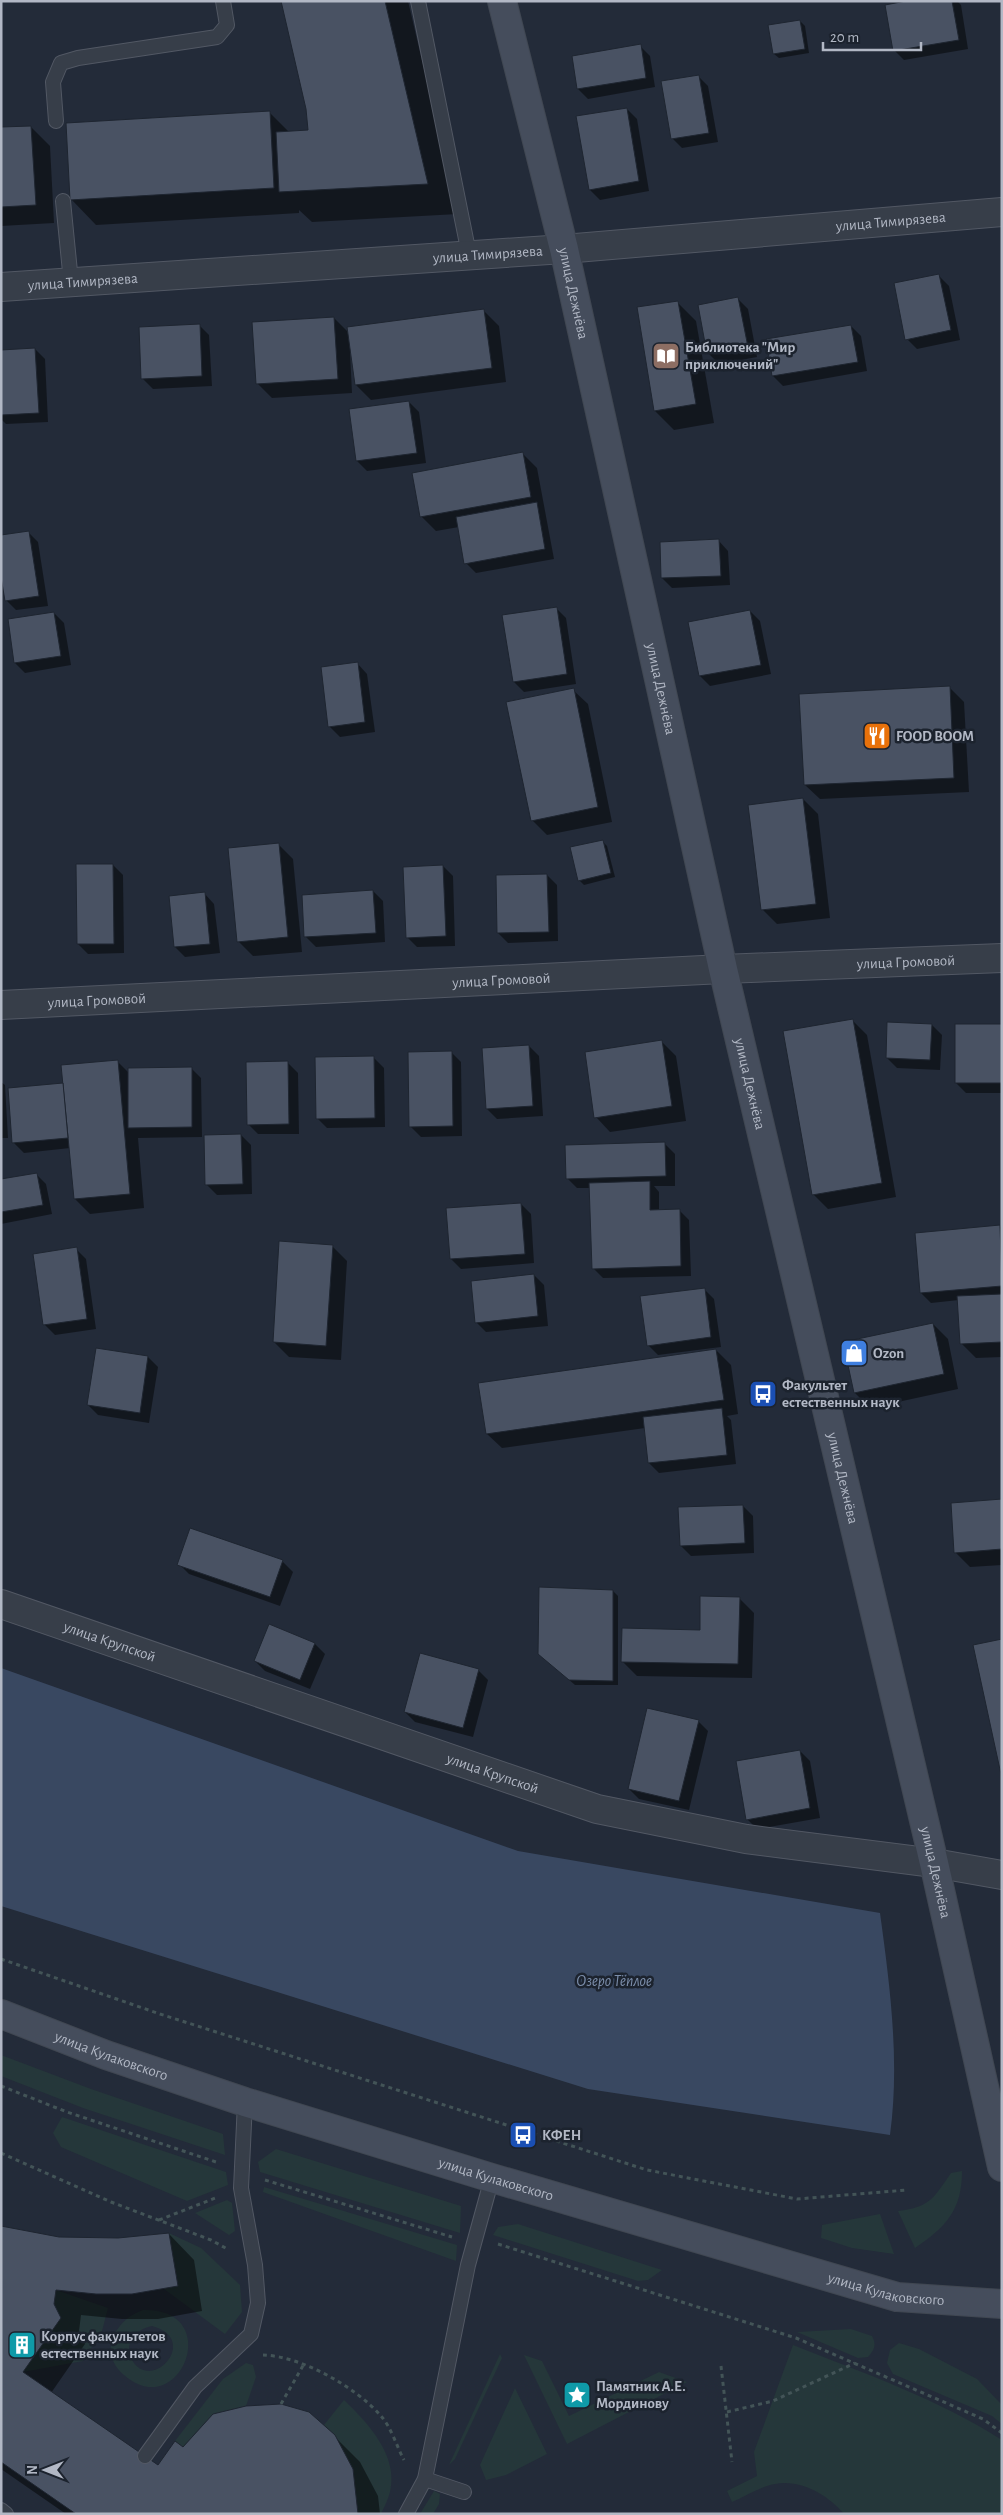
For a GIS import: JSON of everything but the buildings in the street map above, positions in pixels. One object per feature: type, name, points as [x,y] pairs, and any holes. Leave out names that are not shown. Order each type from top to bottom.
[{"type":"main road","name":"улица Дежнёва","points":[[502,1],[564,249],[723,969],[934,1863],[1002,2167]]},
{"type":"main road","name":"улица Кулаковского","points":[[1,2014],[106,2055],[245,2102],[492,2178],[897,2297],[1002,2304]]},
{"type":"street","name":"улица Тимирязева","points":[[1,287],[564,249],[1002,212]]},
{"type":"street","name":"улица Громовой","points":[[1,1005],[723,969],[1002,958]]},
{"type":"street","name":"улица Крупской","points":[[1,1604],[597,1809],[746,1839],[934,1863],[1002,1875]]},
{"type":"lane","points":[[56,121],[53,82],[61,63],[78,58],[217,36],[227,24],[223,1]]},
{"type":"lane","points":[[418,1],[469,254]]},
{"type":"lane","points":[[63,201],[71,282]]},
{"type":"lane","points":[[145,2456],[195,2387],[251,2334],[258,2303],[255,2265],[241,2188],[245,2102]]},
{"type":"lane","points":[[406,2514],[425,2479],[474,2240],[492,2178]]},
{"type":"lane","points":[[425,2479],[464,2492]]},
{"type":"lane","points":[[1,2510],[6,2514]]},
{"type":"path","points":[[1,1959],[160,2014],[646,2170],[797,2199],[907,2190]]},
{"type":"path","points":[[1,2086],[67,2112],[242,2172],[449,2236],[490,2242],[796,2338],[983,2419],[1002,2432]]},
{"type":"path","points":[[1,2153],[111,2202],[211,2240],[255,2265]]},
{"type":"path","points":[[159,2220],[241,2188]]},
{"type":"path","points":[[229,2354],[275,2355],[304,2364],[350,2388],[382,2416],[404,2460],[404,2469]]},
{"type":"path","points":[[280,2404],[304,2364]]},
{"type":"path","points":[[726,2412],[773,2400],[855,2364]]},
{"type":"path","points":[[720,2366],[732,2462]]},
{"type":"shaded area","points":[[1,2055],[91,2089],[223,2134],[225,2155],[83,2108],[1,2076]]},
{"type":"shaded area","points":[[62,2117],[226,2172],[228,2185],[187,2201],[61,2147],[53,2133]]},
{"type":"shaded area","points":[[276,2149],[461,2206],[460,2233],[260,2172],[258,2162]]},
{"type":"shaded area","points":[[962,2171],[959,2197],[950,2216],[935,2233],[915,2248],[898,2211],[924,2204],[935,2195],[951,2173]]},
{"type":"shaded area","points":[[264,2187],[457,2245],[456,2261],[263,2192]]},
{"type":"shaded area","points":[[227,2200],[232,2203],[235,2231],[229,2235],[195,2213]]},
{"type":"shaded area","points":[[880,2214],[894,2254],[852,2248],[821,2238],[822,2225]]},
{"type":"shaded area","points":[[518,2224],[662,2270],[648,2280],[638,2281],[493,2235],[498,2227]]},
{"type":"shaded area","points":[[169,2233],[201,2248],[240,2285],[242,2312],[225,2334],[164,2289],[178,2285]]},
{"type":"shaded area","points":[[56,2290],[108,2308],[102,2331],[83,2361],[23,2372],[61,2318],[54,2304]]},
{"type":"shaded area","points":[[143,2310],[168,2314],[183,2326],[188,2343],[186,2360],[177,2375],[162,2385],[144,2386],[124,2375],[116,2366],[111,2347],[113,2337],[118,2328],[133,2314]],"holes":[[[152,2326],[166,2333],[172,2342],[172,2351],[168,2361],[160,2368],[150,2371],[141,2369],[132,2360],[130,2354],[129,2348],[133,2338],[141,2330]]]},
{"type":"shaded area","points":[[851,2329],[872,2336],[874,2347],[868,2357],[858,2358],[797,2332]]},
{"type":"shaded area","points":[[899,2343],[919,2349],[977,2379],[1002,2405],[1002,2424],[992,2416],[893,2374],[887,2363],[890,2350]]},
{"type":"shaded area","points":[[793,2345],[926,2399],[978,2425],[1002,2440],[1002,2514],[844,2514],[838,2507],[813,2490],[804,2486],[785,2483],[764,2487],[732,2502],[727,2491],[757,2476],[754,2452]]},
{"type":"shaded area","points":[[500,2354],[502,2358],[455,2459],[449,2465]]},
{"type":"shaded area","points":[[524,2355],[542,2361],[569,2416],[659,2372],[687,2382],[567,2444]]},
{"type":"shaded area","points":[[246,2363],[253,2365],[256,2377],[246,2406],[213,2414],[183,2447],[175,2441],[223,2379]]},
{"type":"shaded area","points":[[515,2388],[547,2454],[506,2475],[486,2480],[480,2465]]},
{"type":"shaded area","points":[[344,2400],[363,2419],[386,2453],[392,2479],[390,2492],[381,2514],[358,2514],[353,2469],[324,2425]]},
{"type":"shaded area","points":[[434,2491],[440,2494],[439,2504],[433,2514],[420,2514]]},
{"type":"water","name":"Озеро Тёплое","points":[[1,1668],[518,1851],[880,1913],[890,1996],[894,2052],[893,2107],[890,2135],[588,2089],[1,1906]]},
{"type":"place","name":"Библиотека \"Мир приключений\"","points":[[666,356]]},
{"type":"place","name":"FOOD BOOM","points":[[877,736]]},
{"type":"place","name":"Ozon","points":[[854,1353]]},
{"type":"place","name":"Факультет естественных наук","points":[[763,1394]]},
{"type":"place","name":"КФЕН","points":[[523,2135]]},
{"type":"place","name":"Корпус факультетов естественных наук","points":[[22,2345]]},
{"type":"place","name":"Памятник А.Е. Мординову","points":[[577,2395]]}]
